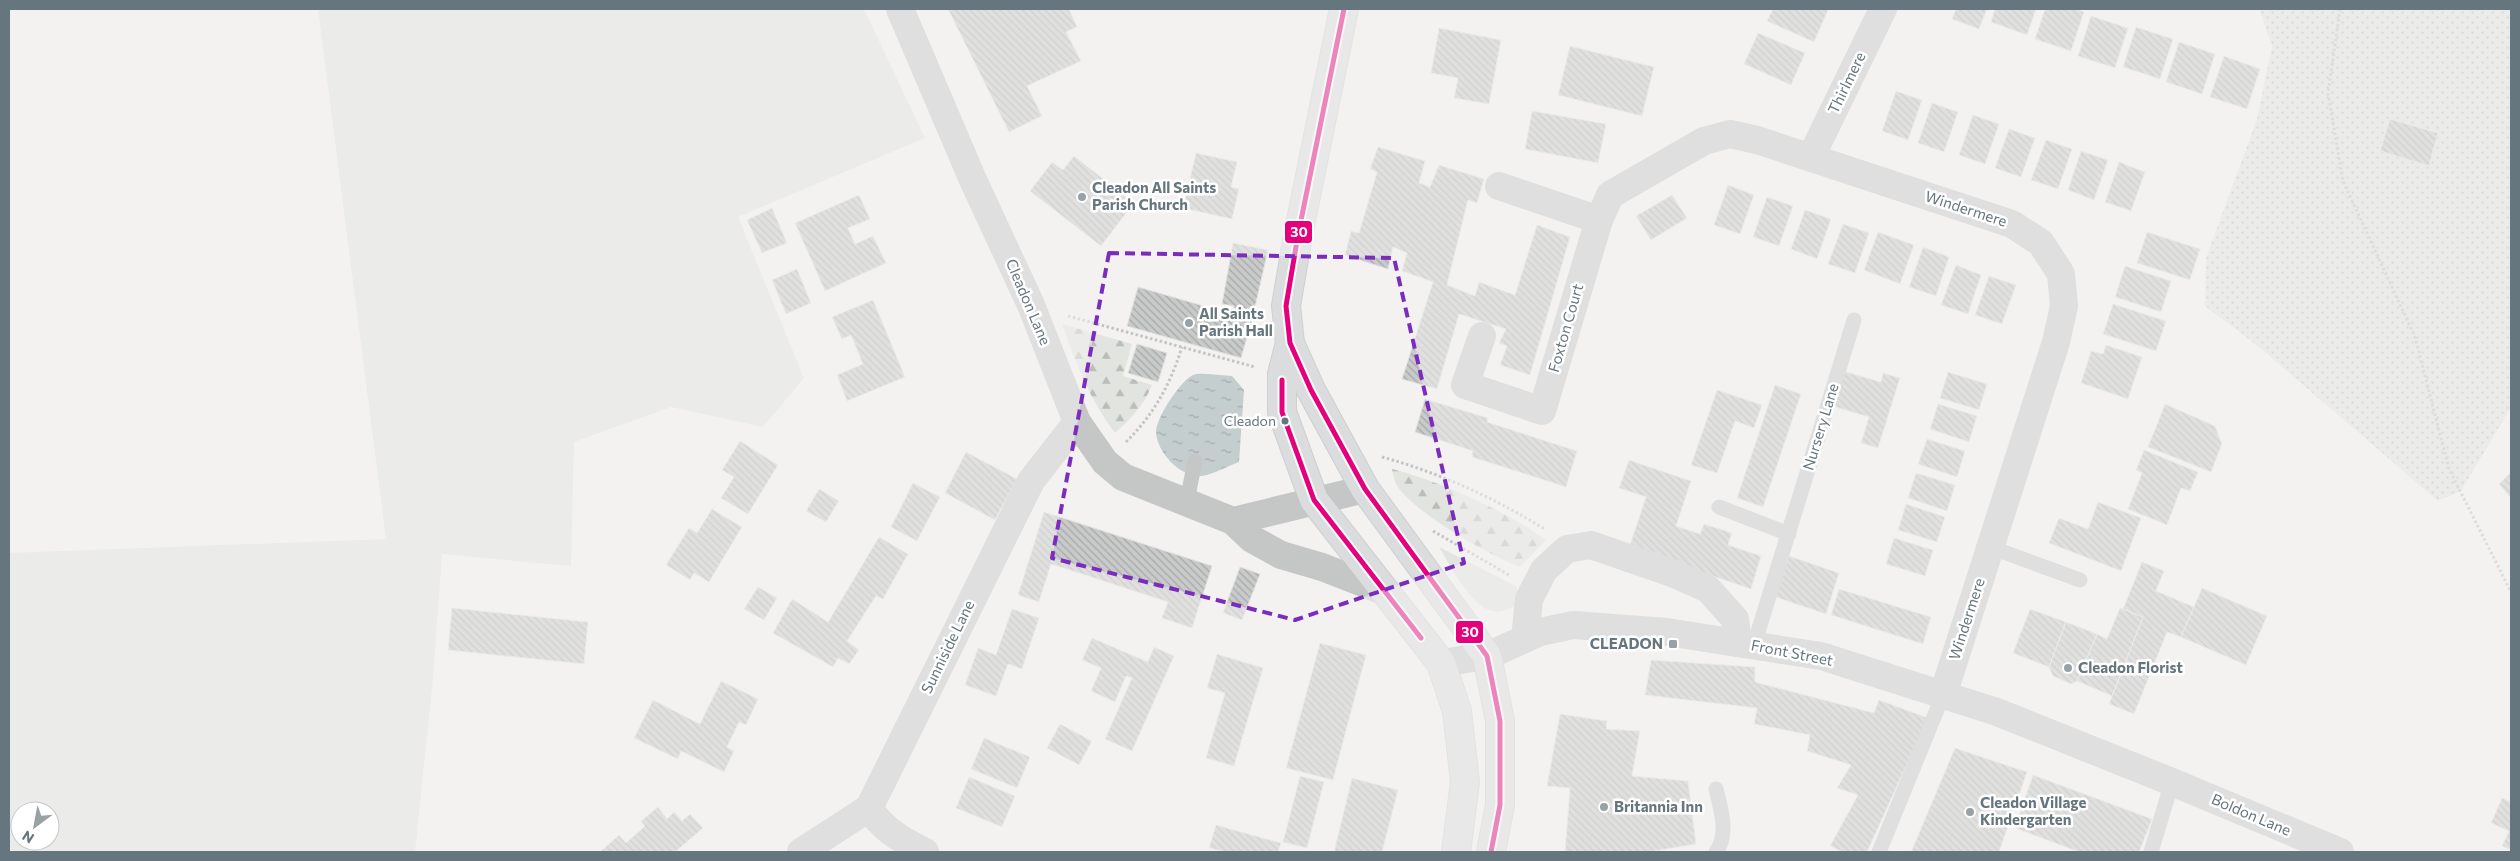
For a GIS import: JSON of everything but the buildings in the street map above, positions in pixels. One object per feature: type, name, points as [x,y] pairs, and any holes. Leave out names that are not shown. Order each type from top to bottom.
[{"type":"highway","points":[[1344,9],[1298,235],[1286,306],[1290,343],[1311,390],[1365,489],[1487,656],[1500,721],[1500,805],[1491,852]]},
{"type":"highway","points":[[1290,343],[1282,374],[1282,412],[1314,500],[1441,663],[1457,711],[1465,782],[1456,852]]},
{"type":"street","name":"Cleadon Lane","points":[[900,9],[973,180],[1031,305],[1077,422],[1106,462],[1123,477],[1233,521],[1252,539],[1281,555],[1386,592]]},
{"type":"street","name":"Thirlmere","points":[[1810,157],[1883,9]]},
{"type":"street","name":"Windermere","points":[[1599,220],[1610,195],[1704,141],[1730,134],[1757,140],[2012,224],[2042,243],[2061,274],[2064,306],[2056,342],[1943,695]]},
{"type":"street","points":[[1499,186],[1599,220]]},
{"type":"street","name":"Foxton Court","points":[[1482,336],[1465,385],[1542,411],[1599,220]]},
{"type":"street","name":"Sunniside Lane","points":[[869,808],[1030,481],[1077,422]]},
{"type":"street","points":[[1233,521],[1365,489]]},
{"type":"street","points":[[1525,639],[1529,599],[1544,570],[1567,549],[1591,545],[1672,573],[1708,590],[1735,620],[1746,644]]},
{"type":"street","name":"Front Street","points":[[1441,663],[1487,656],[1540,632],[1573,625],[1667,632],[1821,656],[1997,712],[2167,780]]},
{"type":"street","name":"Boldon Lane","points":[[2167,780],[2340,852]]},
{"type":"street","points":[[801,852],[869,808],[878,822],[897,837],[925,852]]},
{"type":"lane","name":"Nursery Lane","points":[[1746,644],[1789,534],[1854,320]]},
{"type":"lane","points":[[1187,501],[1195,461]]},
{"type":"lane","points":[[1719,507],[1789,534]]},
{"type":"lane","points":[[1990,547],[2080,580]]},
{"type":"lane","points":[[1879,852],[1943,695]]},
{"type":"lane","points":[[2151,852],[2167,780]]},
{"type":"lane","points":[[1716,789],[1722,815],[1722,844],[1716,852]]},
{"type":"path","points":[[2340,9],[2328,93],[2343,181],[2415,337],[2449,468],[2511,592]]},
{"type":"path","points":[[1031,305],[1282,374]]},
{"type":"path","points":[[1106,462],[1154,409],[1172,379],[1182,348]]},
{"type":"path","points":[[1342,445],[1454,481],[1514,510],[1551,533],[1567,549]]},
{"type":"path","points":[[1428,527],[1451,543],[1534,589]]},
{"type":"highlighted area","points":[[1109,253],[1394,258],[1464,563],[1295,620],[1052,558]]},
{"type":"green space","points":[[318,9],[864,9],[925,138],[738,217],[804,378],[763,427],[671,407],[574,442],[571,566],[442,554],[433,678],[415,852],[9,852],[9,553],[386,539]]},
{"type":"green space","points":[[2259,9],[2511,9],[2511,407],[2461,491],[2438,501],[2259,347],[2205,306],[2206,258],[2257,119],[2272,46]]},
{"type":"green space","points":[[1062,324],[1132,344],[1123,376],[1152,385],[1136,411],[1115,433],[1098,408],[1084,381]]},
{"type":"green space","points":[[1392,469],[1431,481],[1472,498],[1512,518],[1546,540],[1520,567],[1452,532],[1417,507],[1404,495],[1396,484]]},
{"type":"green space","points":[[1439,547],[1516,586],[1519,594],[1515,606],[1496,612],[1482,606],[1467,591]]},
{"type":"water","points":[[1193,375],[1232,376],[1244,390],[1239,462],[1207,475],[1194,476],[1178,468],[1165,456],[1157,440],[1156,432],[1164,409],[1182,384]]},
{"type":"transit line","name":"30","points":[[1344,9],[1298,235],[1286,306],[1290,343],[1311,390],[1365,489],[1487,656],[1500,721],[1500,805],[1491,852]]},
{"type":"transit line","name":"30","points":[[1282,380],[1282,412],[1314,500],[1421,638]]},
{"type":"place","name":"Cleadon All Saints Parish Church","points":[[1082,197]]},
{"type":"place","name":"All Saints Parish Hall","points":[[1189,323]]},
{"type":"place","name":"Cleadon","points":[[1285,421]]},
{"type":"place","name":"CLEADON","points":[[1673,644]]},
{"type":"place","name":"Cleadon Florist","points":[[2068,668]]},
{"type":"place","name":"Britannia Inn","points":[[1604,807]]},
{"type":"place","name":"Cleadon Village Kindergarten","points":[[1970,812]]}]
